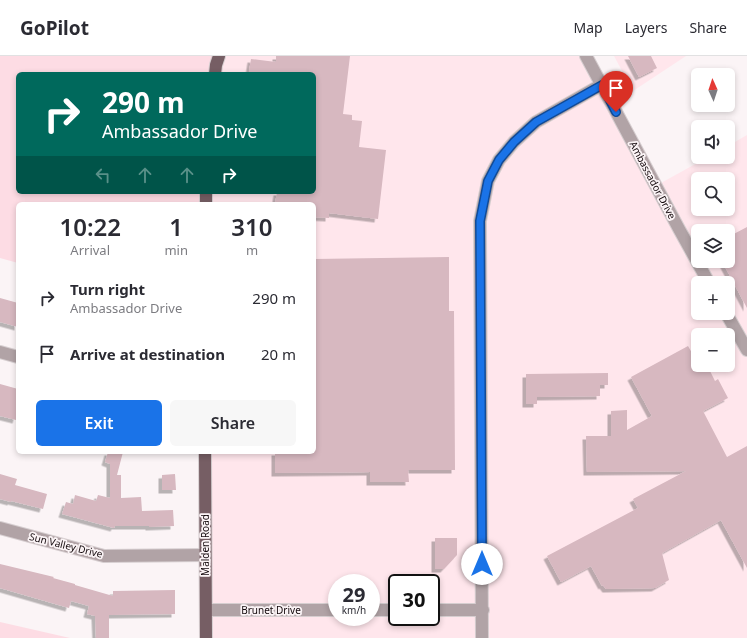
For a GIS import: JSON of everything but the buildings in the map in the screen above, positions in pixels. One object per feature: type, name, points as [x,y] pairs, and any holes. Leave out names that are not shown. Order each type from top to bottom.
[{"type":"main road","points":[[215,72],[218,56]]},
{"type":"main road","name":"Malden Road","points":[[205,454],[206,638]]},
{"type":"street","name":"Ambassador Drive","points":[[586,56],[705,276]]},
{"type":"street","points":[[482,638],[480,221],[488,181],[499,160],[514,142],[536,122],[602,85]]},
{"type":"street","points":[[730,320],[747,350]]},
{"type":"street","points":[[0,352],[16,356]]},
{"type":"street","name":"Sun Valley Drive","points":[[0,528],[104,556],[205,555]]},
{"type":"street","name":"Brunet Drive","points":[[206,610],[328,610]]},
{"type":"street","points":[[440,610],[483,610]]},
{"type":"shaded area","points":[[0,56],[218,56],[214,72],[16,72],[16,194],[206,194],[206,202],[16,202],[16,262],[0,258]]},
{"type":"shaded area","points":[[218,56],[589,56],[661,183],[695,164],[735,164],[735,142],[747,135],[747,638],[206,638],[205,454],[316,454],[316,202],[206,202],[206,194],[316,194],[316,72],[214,72]]},
{"type":"shaded area","points":[[614,56],[686,56],[633,91]]},
{"type":"shaded area","points":[[0,622],[70,638],[0,638]]},
{"type":"route","points":[[482,564],[480,221],[488,181],[499,160],[514,142],[536,122],[602,85],[616,112]]}]
